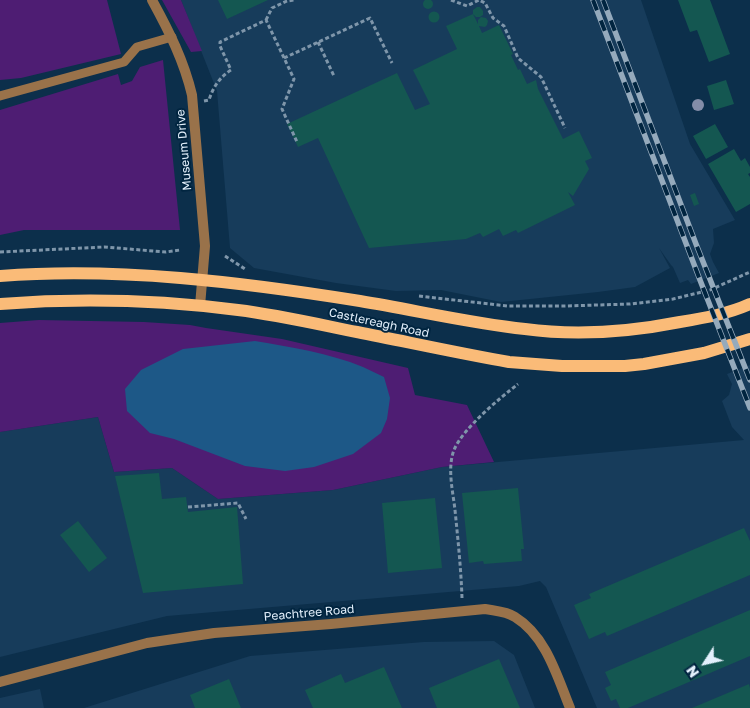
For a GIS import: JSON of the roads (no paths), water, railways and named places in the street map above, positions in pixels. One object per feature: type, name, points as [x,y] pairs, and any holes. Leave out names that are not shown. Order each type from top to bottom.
[{"type":"main road","name":"Castlereagh Road","points":[[0,276],[130,274],[202,280],[360,301],[526,330],[562,332],[593,332],[659,326],[720,314],[750,304]]},
{"type":"main road","name":"Castlereagh Road","points":[[0,304],[38,301],[155,302],[236,310],[282,317],[509,362],[534,365],[625,366],[644,364],[704,353],[750,339]]},
{"type":"street","name":"Museum Drive","points":[[152,0],[172,37],[188,76],[193,103],[205,246],[200,306]]},
{"type":"street","name":"Peachtree Road","points":[[0,682],[166,640],[214,633],[485,609],[500,611],[514,616],[538,638],[547,653],[570,708]]},
{"type":"lane","points":[[0,96],[124,62],[137,47],[172,37]]},
{"type":"railway","points":[[593,0],[750,408]]},
{"type":"railway","points":[[603,0],[750,380]]}]
